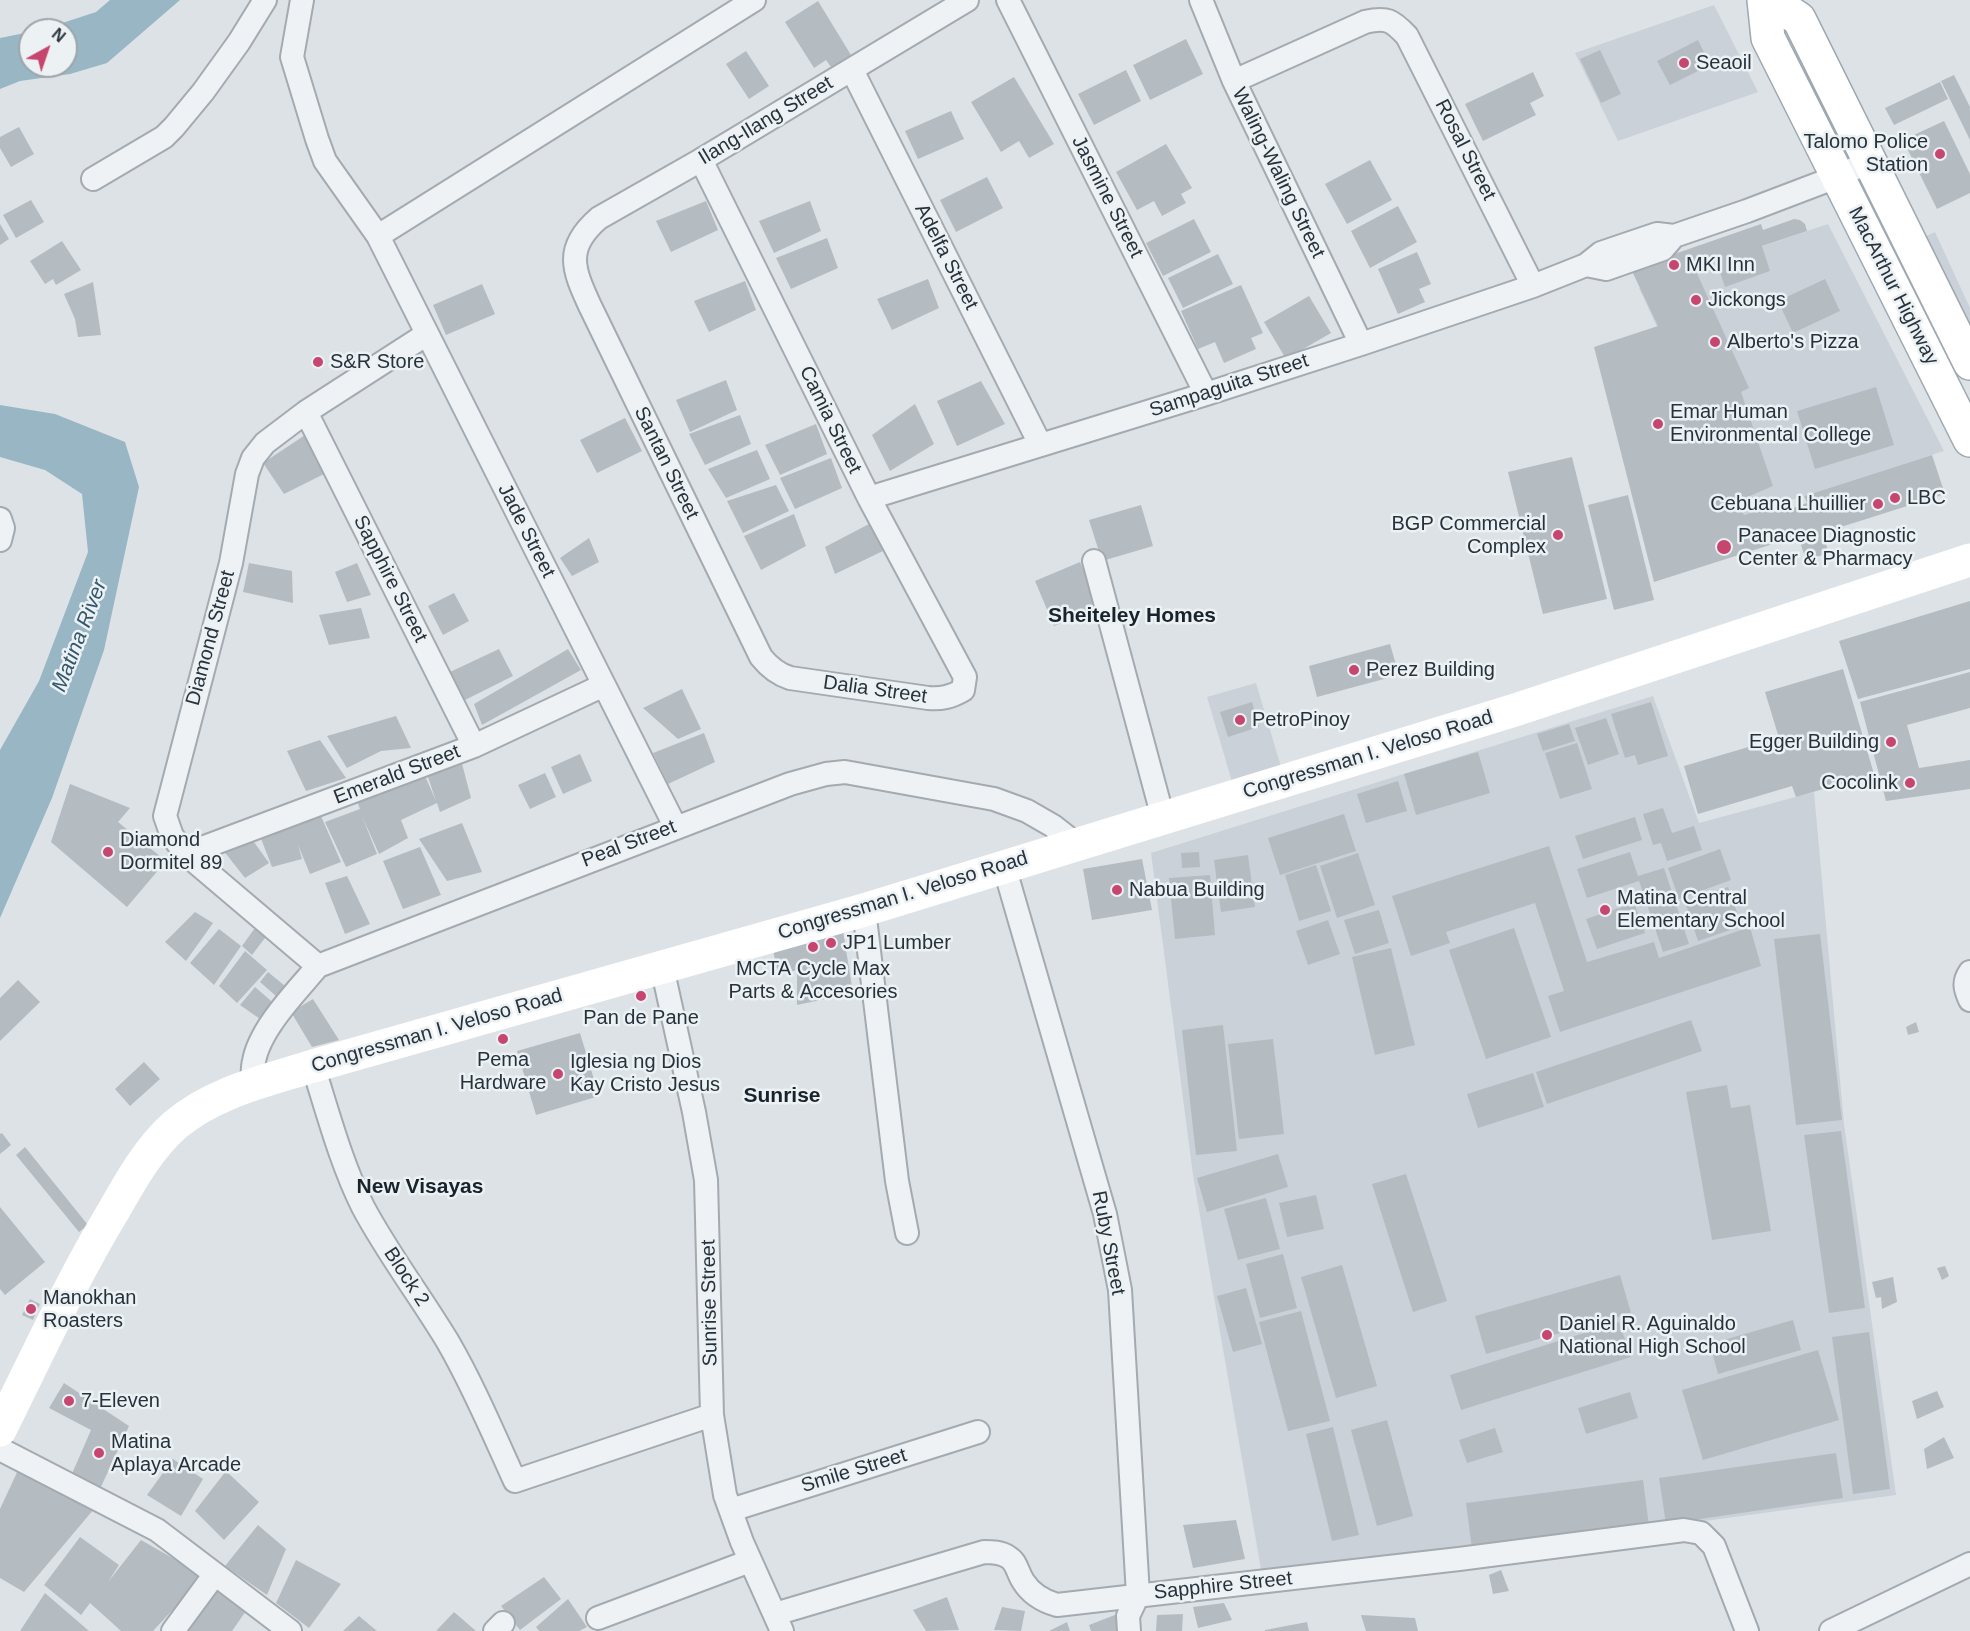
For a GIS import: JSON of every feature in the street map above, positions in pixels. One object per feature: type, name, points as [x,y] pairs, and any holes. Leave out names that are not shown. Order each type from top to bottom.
[{"type":"main road","name":"MacArthur Highway","points":[[1764,0],[1768,38],[1970,440]]},
{"type":"main road","name":"MacArthur Highway","points":[[1770,0],[1799,20],[1970,363]]},
{"type":"main road","name":"Congressman I. Veloso Road","points":[[0,1430],[76,1276],[120,1199],[153,1148],[175,1125],[199,1108],[225,1094],[313,1066],[864,909],[1163,818],[1515,710],[1970,560]]},
{"type":"street","points":[[93,179],[164,137],[174,127],[204,92],[266,0]]},
{"type":"street","name":"Jade Street","points":[[302,0],[292,57],[325,161],[378,236],[675,826]]},
{"type":"street","points":[[378,236],[754,0]]},
{"type":"street","name":"Ilang-Ilang Street","points":[[575,251],[585,230],[599,218],[701,160],[967,0]]},
{"type":"street","name":"Jasmine Street","points":[[1008,0],[1206,394]]},
{"type":"street","name":"Waling-Waling Street","points":[[1201,0],[1234,81],[1361,344]]},
{"type":"street","name":"Rosal Street","points":[[1234,81],[1365,22],[1388,20],[1397,26],[1407,36],[1533,286]]},
{"type":"street","name":"Adelfa Street","points":[[852,70],[1040,444]]},
{"type":"street","name":"Camia Street","points":[[701,160],[869,498],[965,677]]},
{"type":"street","name":"Sampaguita Street","points":[[869,498],[1361,344],[1533,286],[1586,265],[1606,269],[1663,249],[1674,236],[1839,177],[1870,161]]},
{"type":"street","name":"Santan Street","points":[[575,251],[573,264],[590,306],[761,657],[774,670]]},
{"type":"street","name":"Diamond Street","points":[[318,966],[186,854],[172,836],[165,816],[231,563],[247,474],[253,458],[265,443],[306,412],[427,334]]},
{"type":"street","name":"Sapphire Street","points":[[306,412],[474,746]]},
{"type":"street","points":[[0,519],[3,528],[0,540]]},
{"type":"street","points":[[1095,561],[1163,818]]},
{"type":"street","name":"Dalia Street","points":[[774,670],[790,678],[942,699],[963,690],[965,677]]},
{"type":"street","name":"Emerald Street","points":[[186,854],[474,746],[604,685]]},
{"type":"street","name":"Peal Street","points":[[318,966],[675,826],[790,783],[826,774],[845,772],[994,800],[1027,811],[1053,826],[1076,844]]},
{"type":"street","name":"Ruby Street","points":[[1004,866],[1105,1214],[1120,1290],[1138,1595],[1128,1616],[1129,1631]]},
{"type":"street","points":[[864,909],[897,1181],[907,1233]]},
{"type":"street","points":[[252,1085],[254,1060],[260,1042],[318,966]]},
{"type":"street","name":"Sunrise Street","points":[[662,968],[694,1112],[706,1180],[712,1415],[725,1495],[750,1561],[779,1623]]},
{"type":"street","points":[[1969,973],[1965,986],[1970,999]]},
{"type":"street","name":"Block 2","points":[[313,1066],[342,1156],[364,1207],[453,1351],[515,1481],[712,1415]]},
{"type":"street","name":"Smile Street","points":[[730,1510],[978,1432]]},
{"type":"street","points":[[0,1449],[157,1530],[290,1631]]},
{"type":"street","name":"Sapphire Street","points":[[779,1623],[984,1552],[1000,1553],[1009,1557],[1017,1565],[1022,1579],[1030,1590],[1043,1601],[1057,1605],[1459,1559],[1684,1530],[1701,1533],[1714,1546],[1747,1631]]},
{"type":"street","points":[[598,1618],[750,1561]]},
{"type":"street","points":[[1831,1631],[1970,1564]]},
{"type":"street","points":[[173,1631],[215,1574]]},
{"type":"shaded area","points":[[1714,5],[1758,92],[1618,141],[1575,53]]},
{"type":"shaded area","points":[[1828,224],[1944,451],[1744,515],[1639,288]]},
{"type":"shaded area","points":[[1935,232],[1970,308],[1970,336],[1924,237]]},
{"type":"shaded area","points":[[1256,683],[1282,770],[1233,785],[1207,697]]},
{"type":"shaded area","points":[[1653,696],[1699,823],[1814,792],[1844,1124],[1896,1495],[1263,1581],[1193,1175],[1151,853]]},
{"type":"water","points":[[110,0],[180,0],[107,63],[78,72],[78,18],[96,12]]},
{"type":"water","points":[[18,34],[18,78],[41,78],[20,81],[0,89],[0,38]]},
{"type":"water","name":"Matina River","points":[[0,405],[55,414],[125,442],[139,487],[104,650],[52,798],[0,918],[0,750],[39,681],[88,552],[82,494],[45,470],[0,457]]},
{"type":"building","points":[[818,1],[851,55],[831,67],[826,60],[814,68],[785,22]]},
{"type":"building","points":[[1186,39],[1203,74],[1150,100],[1133,65]]},
{"type":"building","name":"Seaoil","points":[[1698,40],[1710,65],[1670,85],[1657,61]]},
{"type":"building","points":[[1600,50],[1621,94],[1601,103],[1580,59]]},
{"type":"building","points":[[746,51],[769,86],[749,99],[726,64]]},
{"type":"building","points":[[1126,70],[1141,101],[1094,125],[1078,94]]},
{"type":"building","points":[[1533,72],[1544,96],[1530,103],[1536,115],[1483,141],[1465,104]]},
{"type":"building","points":[[1954,75],[1970,107],[1970,140],[1941,81]]},
{"type":"building","points":[[1014,77],[1054,144],[1029,158],[1019,141],[1001,152],[971,102]]},
{"type":"building","points":[[1940,82],[1948,99],[1894,125],[1885,108]]},
{"type":"building","points":[[951,111],[964,139],[918,159],[905,131]]},
{"type":"building","points":[[1944,121],[1970,174],[1970,193],[1937,209],[1903,140]]},
{"type":"building","points":[[19,127],[34,154],[11,167],[0,148],[0,137]]},
{"type":"building","points":[[1166,144],[1192,188],[1181,194],[1186,203],[1162,216],[1154,201],[1137,210],[1116,172]]},
{"type":"building","points":[[1370,160],[1392,200],[1347,224],[1325,184]]},
{"type":"building","points":[[987,177],[1003,208],[956,232],[940,200]]},
{"type":"building","points":[[31,200],[44,222],[16,238],[3,215]]},
{"type":"building","points":[[706,201],[718,230],[671,252],[656,221]]},
{"type":"building","points":[[810,201],[821,231],[774,253],[759,221]]},
{"type":"building","points":[[1398,206],[1417,242],[1370,268],[1351,231]]},
{"type":"building","points":[[1194,219],[1211,252],[1163,276],[1146,243]]},
{"type":"building","points":[[1794,219],[1805,224],[1807,231],[1762,246],[1770,271],[1725,287],[1716,261],[1695,269],[1749,388],[1741,392],[1773,486],[1738,501],[1744,515],[1790,500],[1793,508],[1807,503],[1804,496],[1932,455],[1945,494],[1822,533],[1829,553],[1806,560],[1798,536],[1654,582],[1594,347],[1658,326],[1631,269],[1761,224],[1763,230]]},
{"type":"building","points":[[0,224],[9,239],[0,245]]},
{"type":"building","points":[[827,238],[838,268],[791,289],[776,258]]},
{"type":"building","points":[[62,241],[81,270],[56,285],[53,279],[45,284],[30,261]]},
{"type":"building","points":[[1417,252],[1431,284],[1419,289],[1425,302],[1398,314],[1378,269]]},
{"type":"building","points":[[1218,254],[1233,284],[1183,308],[1168,278]]},
{"type":"building","points":[[928,279],[939,308],[892,330],[877,299]]},
{"type":"building","points":[[1825,279],[1840,311],[1793,333],[1778,301]]},
{"type":"building","points":[[745,281],[756,310],[709,332],[694,301]]},
{"type":"building","points":[[93,282],[101,335],[78,337],[75,319],[64,294]]},
{"type":"building","points":[[482,284],[495,314],[446,335],[433,305]]},
{"type":"building","points":[[1241,285],[1263,333],[1251,338],[1256,349],[1224,363],[1215,342],[1198,349],[1181,311]]},
{"type":"building","points":[[1309,296],[1331,333],[1286,359],[1264,322]]},
{"type":"building","points":[[726,380],[737,410],[690,432],[676,400]]},
{"type":"building","points":[[981,381],[1005,424],[957,446],[937,401]]},
{"type":"building","points":[[1876,387],[1894,445],[1815,469],[1797,411]]},
{"type":"building","points":[[915,404],[934,444],[890,471],[872,435]]},
{"type":"building","points":[[740,415],[751,444],[705,465],[689,434]]},
{"type":"building","points":[[625,418],[642,451],[597,473],[580,440]]},
{"type":"building","points":[[816,424],[827,454],[780,475],[765,445]]},
{"type":"building","points":[[305,435],[326,473],[284,494],[263,463]]},
{"type":"building","points":[[757,450],[770,479],[726,498],[708,469]]},
{"type":"building","name":"BGP Commercial Complex","points":[[1572,457],[1607,599],[1543,614],[1508,472]]},
{"type":"building","points":[[831,458],[842,488],[795,509],[780,478]]},
{"type":"building","points":[[776,485],[789,511],[743,533],[727,501]]},
{"type":"building","points":[[1628,495],[1654,600],[1614,610],[1588,505]]},
{"type":"building","points":[[1141,505],[1153,546],[1102,561],[1089,520]]},
{"type":"building","points":[[794,514],[806,546],[761,570],[744,536]]},
{"type":"building","points":[[869,524],[883,551],[835,574],[825,547]]},
{"type":"building","points":[[589,538],[599,562],[572,576],[560,558]]},
{"type":"building","points":[[1080,562],[1099,608],[1054,626],[1035,581]]},
{"type":"building","points":[[249,563],[292,571],[293,603],[243,592]]},
{"type":"building","points":[[357,563],[371,595],[347,602],[335,572]]},
{"type":"building","points":[[454,593],[469,621],[443,635],[428,606]]},
{"type":"building","points":[[1970,601],[1970,669],[1858,699],[1839,641]]},
{"type":"building","points":[[361,608],[370,638],[329,645],[319,615]]},
{"type":"building","name":"Perez Building","points":[[1390,644],[1399,675],[1317,697],[1309,666]]},
{"type":"building","points":[[499,649],[513,676],[461,702],[450,672]]},
{"type":"building","points":[[568,649],[581,670],[482,725],[474,704]]},
{"type":"building","points":[[1843,669],[1874,774],[1796,797],[1792,786],[1698,814],[1684,766],[1779,738],[1765,692]]},
{"type":"building","name":"Egger Building","points":[[1970,672],[1970,708],[1907,725],[1919,768],[1970,760],[1970,789],[1886,801],[1860,702]]},
{"type":"building","points":[[682,689],[701,729],[678,739],[643,708]]},
{"type":"building","name":"PetroPinoy","points":[[1252,702],[1259,727],[1228,737],[1220,712]]},
{"type":"building","points":[[1651,702],[1668,756],[1638,765],[1635,755],[1625,758],[1611,714]]},
{"type":"building","points":[[396,716],[411,748],[381,751],[347,768],[327,736]]},
{"type":"building","points":[[1606,718],[1619,754],[1588,765],[1575,728]]},
{"type":"building","points":[[1569,724],[1575,741],[1543,751],[1537,734]]},
{"type":"building","points":[[704,733],[715,762],[668,784],[653,753]]},
{"type":"building","points":[[320,740],[346,778],[306,791],[287,751]]},
{"type":"building","points":[[1577,743],[1592,789],[1560,799],[1545,753]]},
{"type":"building","points":[[1478,752],[1490,793],[1416,815],[1404,774]]},
{"type":"building","points":[[580,754],[592,781],[563,794],[551,767]]},
{"type":"building","points":[[461,760],[471,798],[440,812],[437,803],[401,820],[408,838],[379,854],[362,816],[377,854],[346,867],[325,822],[360,809],[354,793],[422,769],[436,801],[426,771]]},
{"type":"building","points":[[545,773],[556,797],[530,809],[518,785]]},
{"type":"building","points":[[1398,781],[1407,811],[1366,823],[1357,794]]},
{"type":"building","name":"Diamond Dormitel 89","points":[[70,784],[130,808],[118,822],[166,861],[127,907],[51,842]]},
{"type":"building","points":[[1663,808],[1672,833],[1694,826],[1702,850],[1667,861],[1661,843],[1653,845],[1643,814]]},
{"type":"building","points":[[1344,814],[1356,851],[1280,875],[1268,838]]},
{"type":"building","points":[[321,816],[341,862],[310,874],[298,845],[302,859],[272,867],[260,836]]},
{"type":"building","points":[[1635,817],[1642,840],[1583,859],[1575,836]]},
{"type":"building","points":[[462,823],[482,872],[447,881],[419,839]]},
{"type":"building","points":[[249,835],[269,863],[245,878],[223,850]]},
{"type":"building","points":[[1549,846],[1587,962],[1654,942],[1659,958],[1750,927],[1761,966],[1560,1032],[1548,996],[1564,991],[1535,903],[1446,932],[1450,943],[1411,956],[1392,896]]},
{"type":"building","points":[[420,847],[441,895],[403,909],[383,861]]},
{"type":"building","points":[[1720,849],[1731,880],[1679,899],[1668,868]]},
{"type":"building","points":[[1199,852],[1200,867],[1182,868],[1181,853]]},
{"type":"building","points":[[1630,852],[1638,876],[1664,868],[1689,944],[1663,952],[1639,881],[1587,898],[1577,869]]},
{"type":"building","points":[[1358,853],[1375,905],[1337,918],[1320,866]]},
{"type":"building","points":[[1248,855],[1255,907],[1221,912],[1214,860]]},
{"type":"building","name":"Nabua Building","points":[[1142,859],[1152,910],[1092,920],[1083,869]]},
{"type":"building","points":[[1316,865],[1331,911],[1299,921],[1285,875]]},
{"type":"building","points":[[1210,875],[1215,935],[1175,939],[1169,878]]},
{"type":"building","points":[[347,876],[370,924],[345,934],[325,883]]},
{"type":"building","points":[[1728,887],[1742,926],[1698,941],[1685,902]]},
{"type":"building","points":[[1634,903],[1645,933],[1597,949],[1586,919]]},
{"type":"building","points":[[1379,910],[1389,943],[1355,954],[1344,920]]},
{"type":"building","points":[[195,912],[213,923],[186,961],[165,942]]},
{"type":"building","points":[[1328,920],[1340,954],[1308,965],[1296,931]]},
{"type":"building","points":[[257,925],[268,934],[252,955],[242,946]]},
{"type":"building","points":[[1514,928],[1551,1037],[1486,1059],[1449,950]]},
{"type":"building","points":[[219,929],[241,946],[214,985],[190,963]]},
{"type":"building","points":[[843,931],[853,993],[797,1005],[797,970],[778,975],[773,950]]},
{"type":"building","points":[[1820,934],[1842,1120],[1796,1125],[1774,939]]},
{"type":"building","points":[[1391,948],[1415,1045],[1375,1055],[1352,957]]},
{"type":"building","points":[[245,951],[267,970],[237,1003],[219,986]]},
{"type":"building","points":[[268,972],[285,986],[277,997],[260,982]]},
{"type":"building","points":[[18,980],[40,1002],[0,1041],[0,998]]},
{"type":"building","points":[[255,987],[277,1006],[263,1021],[240,1005]]},
{"type":"building","points":[[313,999],[339,1040],[312,1047],[291,1012]]},
{"type":"building","points":[[1691,1020],[1702,1051],[1547,1104],[1536,1072]]},
{"type":"building","points":[[1916,1022],[1919,1032],[1908,1035],[1906,1027]]},
{"type":"building","points":[[1223,1025],[1237,1151],[1196,1155],[1182,1030]]},
{"type":"building","name":"Iglesia ng Dios Kay Cristo Jesus","points":[[580,1033],[599,1096],[536,1115],[517,1051]]},
{"type":"building","points":[[1273,1039],[1284,1134],[1239,1139],[1228,1044]]},
{"type":"building","points":[[144,1062],[160,1079],[130,1106],[115,1089]]},
{"type":"building","points":[[1533,1073],[1544,1107],[1478,1128],[1467,1094]]},
{"type":"building","points":[[1727,1085],[1731,1108],[1750,1105],[1771,1231],[1712,1240],[1686,1092]]},
{"type":"building","points":[[1841,1131],[1865,1308],[1829,1313],[1804,1135]]},
{"type":"building","points":[[2,1133],[11,1145],[0,1154],[0,1134]]},
{"type":"building","points":[[25,1147],[88,1225],[79,1232],[16,1155]]},
{"type":"building","points":[[1278,1154],[1288,1187],[1207,1212],[1197,1178]]},
{"type":"building","points":[[1406,1174],[1447,1301],[1413,1312],[1372,1184]]},
{"type":"building","points":[[1316,1195],[1324,1229],[1287,1237],[1279,1203]]},
{"type":"building","points":[[1266,1198],[1280,1249],[1238,1260],[1224,1209]]},
{"type":"building","points":[[0,1207],[45,1262],[5,1295],[0,1289]]},
{"type":"building","points":[[1283,1254],[1297,1308],[1260,1318],[1246,1264]]},
{"type":"building","points":[[1342,1265],[1377,1386],[1336,1398],[1301,1277]]},
{"type":"building","points":[[1945,1266],[1949,1276],[1942,1280],[1937,1268]]},
{"type":"building","points":[[1620,1275],[1631,1313],[1486,1354],[1475,1316]]},
{"type":"building","points":[[1893,1277],[1897,1302],[1882,1309],[1881,1297],[1876,1298],[1872,1282]]},
{"type":"building","points":[[1246,1288],[1262,1344],[1233,1352],[1217,1296]]},
{"type":"building","name":"Manokhan Roasters","points":[[30,1299],[40,1304],[33,1320],[22,1315]]},
{"type":"building","points":[[1301,1311],[1330,1421],[1288,1431],[1259,1322]]},
{"type":"building","points":[[1793,1320],[1801,1350],[1718,1374],[1710,1344]]},
{"type":"building","points":[[1619,1322],[1631,1357],[1461,1410],[1450,1375]]},
{"type":"building","points":[[1869,1332],[1890,1489],[1853,1494],[1832,1337]]},
{"type":"building","points":[[1818,1350],[1839,1420],[1703,1460],[1682,1390]]},
{"type":"building","name":"Matina Aplaya Arcade","points":[[64,1383],[129,1426],[100,1489],[71,1476],[91,1430],[49,1408]]},
{"type":"building","points":[[1937,1391],[1944,1407],[1917,1419],[1912,1401]]},
{"type":"building","points":[[1630,1392],[1638,1418],[1586,1434],[1578,1408]]},
{"type":"building","points":[[1387,1420],[1413,1516],[1377,1526],[1351,1430]]},
{"type":"building","points":[[1333,1427],[1359,1535],[1332,1541],[1306,1434]]},
{"type":"building","points":[[1495,1428],[1503,1452],[1467,1463],[1459,1440]]},
{"type":"building","points":[[1944,1437],[1954,1458],[1927,1469],[1924,1449]]},
{"type":"building","points":[[1836,1453],[1843,1498],[1666,1524],[1659,1478]]},
{"type":"building","points":[[173,1459],[203,1479],[181,1516],[147,1495]]},
{"type":"building","points":[[20,1466],[94,1509],[24,1592],[0,1578],[0,1509]]},
{"type":"building","points":[[226,1471],[259,1502],[224,1540],[195,1511]]},
{"type":"building","points":[[1643,1480],[1649,1526],[1472,1549],[1466,1503]]},
{"type":"building","points":[[1236,1520],[1245,1559],[1193,1568],[1183,1525]]},
{"type":"building","points":[[258,1525],[286,1549],[267,1595],[225,1566]]},
{"type":"building","points":[[80,1537],[119,1565],[108,1582],[141,1540],[204,1576],[153,1631],[121,1631],[90,1603],[81,1615],[44,1585]]},
{"type":"building","points":[[296,1560],[341,1584],[309,1628],[276,1603]]},
{"type":"building","points":[[1501,1570],[1509,1591],[1493,1594],[1489,1575]]},
{"type":"building","points":[[544,1577],[561,1599],[520,1630],[501,1606]]},
{"type":"building","points":[[218,1585],[246,1611],[232,1631],[183,1631]]},
{"type":"building","points":[[45,1593],[89,1631],[20,1631]]},
{"type":"building","points":[[947,1597],[959,1630],[926,1631],[913,1610]]},
{"type":"building","points":[[568,1599],[587,1627],[579,1631],[539,1631],[536,1627]]},
{"type":"building","points":[[1224,1603],[1232,1620],[1198,1628],[1193,1607]]},
{"type":"building","points":[[1002,1607],[1025,1611],[1021,1631],[994,1630]]},
{"type":"building","points":[[454,1612],[476,1631],[436,1631]]},
{"type":"building","points":[[1120,1613],[1124,1631],[1091,1631],[1089,1625]]},
{"type":"building","points":[[1183,1614],[1182,1631],[1156,1631],[1157,1615]]},
{"type":"building","points":[[1361,1615],[1415,1618],[1418,1631],[1366,1631]]},
{"type":"building","points":[[359,1616],[377,1631],[343,1631]]},
{"type":"building","points":[[1067,1622],[1070,1631],[1049,1631]]},
{"type":"building","points":[[1307,1622],[1309,1631],[1265,1631],[1265,1630]]},
{"type":"place","name":"Seaoil","points":[[1684,63]]},
{"type":"place","name":"Talomo Police Station","points":[[1940,154]]},
{"type":"place","name":"MKI Inn","points":[[1674,265]]},
{"type":"place","name":"Jickongs","points":[[1696,300]]},
{"type":"place","name":"Alberto's Pizza","points":[[1715,342]]},
{"type":"place","name":"S&R Store","points":[[318,362]]},
{"type":"place","name":"Emar Human Environmental College","points":[[1658,424]]},
{"type":"place","name":"LBC","points":[[1895,498]]},
{"type":"place","name":"Cebuana Lhuillier","points":[[1878,504]]},
{"type":"place","name":"BGP Commercial Complex","points":[[1558,535]]},
{"type":"place","name":"Panacee Diagnostic Center & Pharmacy","points":[[1724,547]]},
{"type":"place","name":"Perez Building","points":[[1354,670]]},
{"type":"place","name":"PetroPinoy","points":[[1240,720]]},
{"type":"place","name":"Egger Building","points":[[1891,742]]},
{"type":"place","name":"Cocolink","points":[[1910,783]]},
{"type":"place","name":"Diamond Dormitel 89","points":[[108,852]]},
{"type":"place","name":"Nabua Building","points":[[1117,890]]},
{"type":"place","name":"Matina Central Elementary School","points":[[1605,910]]},
{"type":"place","name":"JP1 Lumber","points":[[831,943]]},
{"type":"place","name":"MCTA Cycle Max Parts & Accesories","points":[[813,947]]},
{"type":"place","name":"Pan de Pane","points":[[641,996]]},
{"type":"place","name":"Pema Hardware","points":[[503,1039]]},
{"type":"place","name":"Iglesia ng Dios Kay Cristo Jesus","points":[[558,1074]]},
{"type":"place","name":"Manokhan Roasters","points":[[31,1309]]},
{"type":"place","name":"Daniel R. Aguinaldo National High School","points":[[1547,1335]]},
{"type":"place","name":"7-Eleven","points":[[69,1401]]},
{"type":"place","name":"Matina Aplaya Arcade","points":[[99,1453]]},
{"type":"district","name":"Sheiteley Homes","points":[[1132,616]]},
{"type":"district","name":"Sunrise","points":[[782,1096]]},
{"type":"district","name":"New Visayas","points":[[420,1187]]}]
